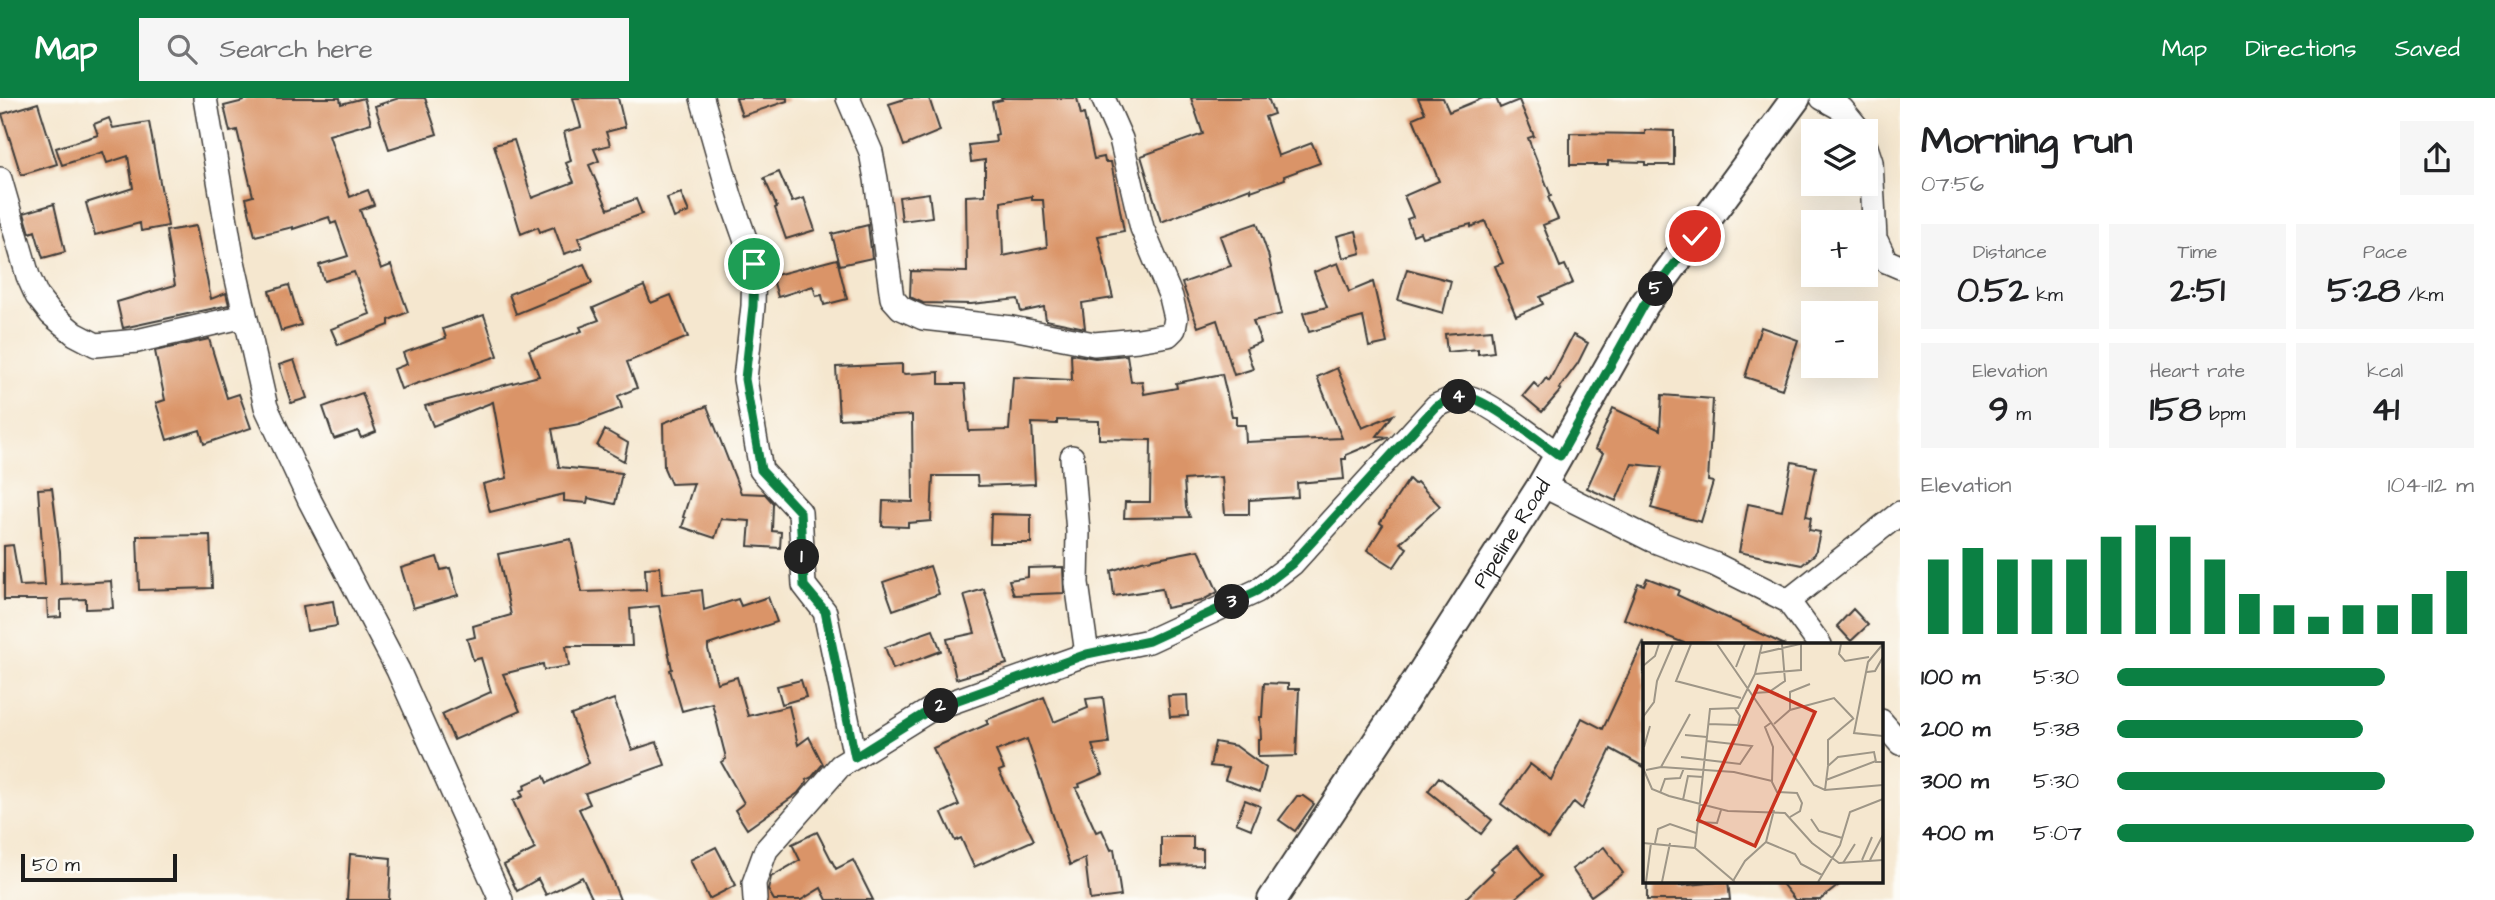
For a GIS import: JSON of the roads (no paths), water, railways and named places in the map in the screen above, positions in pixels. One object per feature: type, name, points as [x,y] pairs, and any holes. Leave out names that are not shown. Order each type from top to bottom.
[{"type":"street","points":[[205,98],[218,183],[266,407],[310,501],[397,670],[501,900]]},
{"type":"street","points":[[702,98],[730,196],[754,264],[753,306],[745,379],[761,470],[800,512],[804,586],[825,611],[855,757]]},
{"type":"street","points":[[848,98],[871,152],[892,298],[901,308],[923,318],[1012,328],[1094,344],[1167,335],[1174,329],[1176,318],[1171,297],[1142,228],[1121,139],[1103,98]]},
{"type":"street","name":"Pipeline Road","points":[[1272,900],[1542,485],[1644,305],[1796,98]]},
{"type":"street","points":[[1822,98],[1842,109],[1850,119]]},
{"type":"street","points":[[0,179],[28,276],[37,296],[51,314],[75,334],[96,345],[110,344],[137,341],[245,316]]},
{"type":"street","points":[[1873,196],[1875,238],[1886,261],[1900,267]]},
{"type":"street","points":[[755,900],[754,883],[766,850],[839,766],[930,710],[1087,654],[1149,641],[1257,591],[1292,564],[1436,406],[1454,397],[1470,397],[1560,456]]},
{"type":"street","points":[[1072,457],[1078,532],[1077,583],[1087,654]]},
{"type":"street","points":[[1542,485],[1652,540],[1714,565],[1788,601],[1819,643]]},
{"type":"street","points":[[1788,601],[1900,513]]},
{"type":"street","points":[[1882,722],[1900,743]]}]
